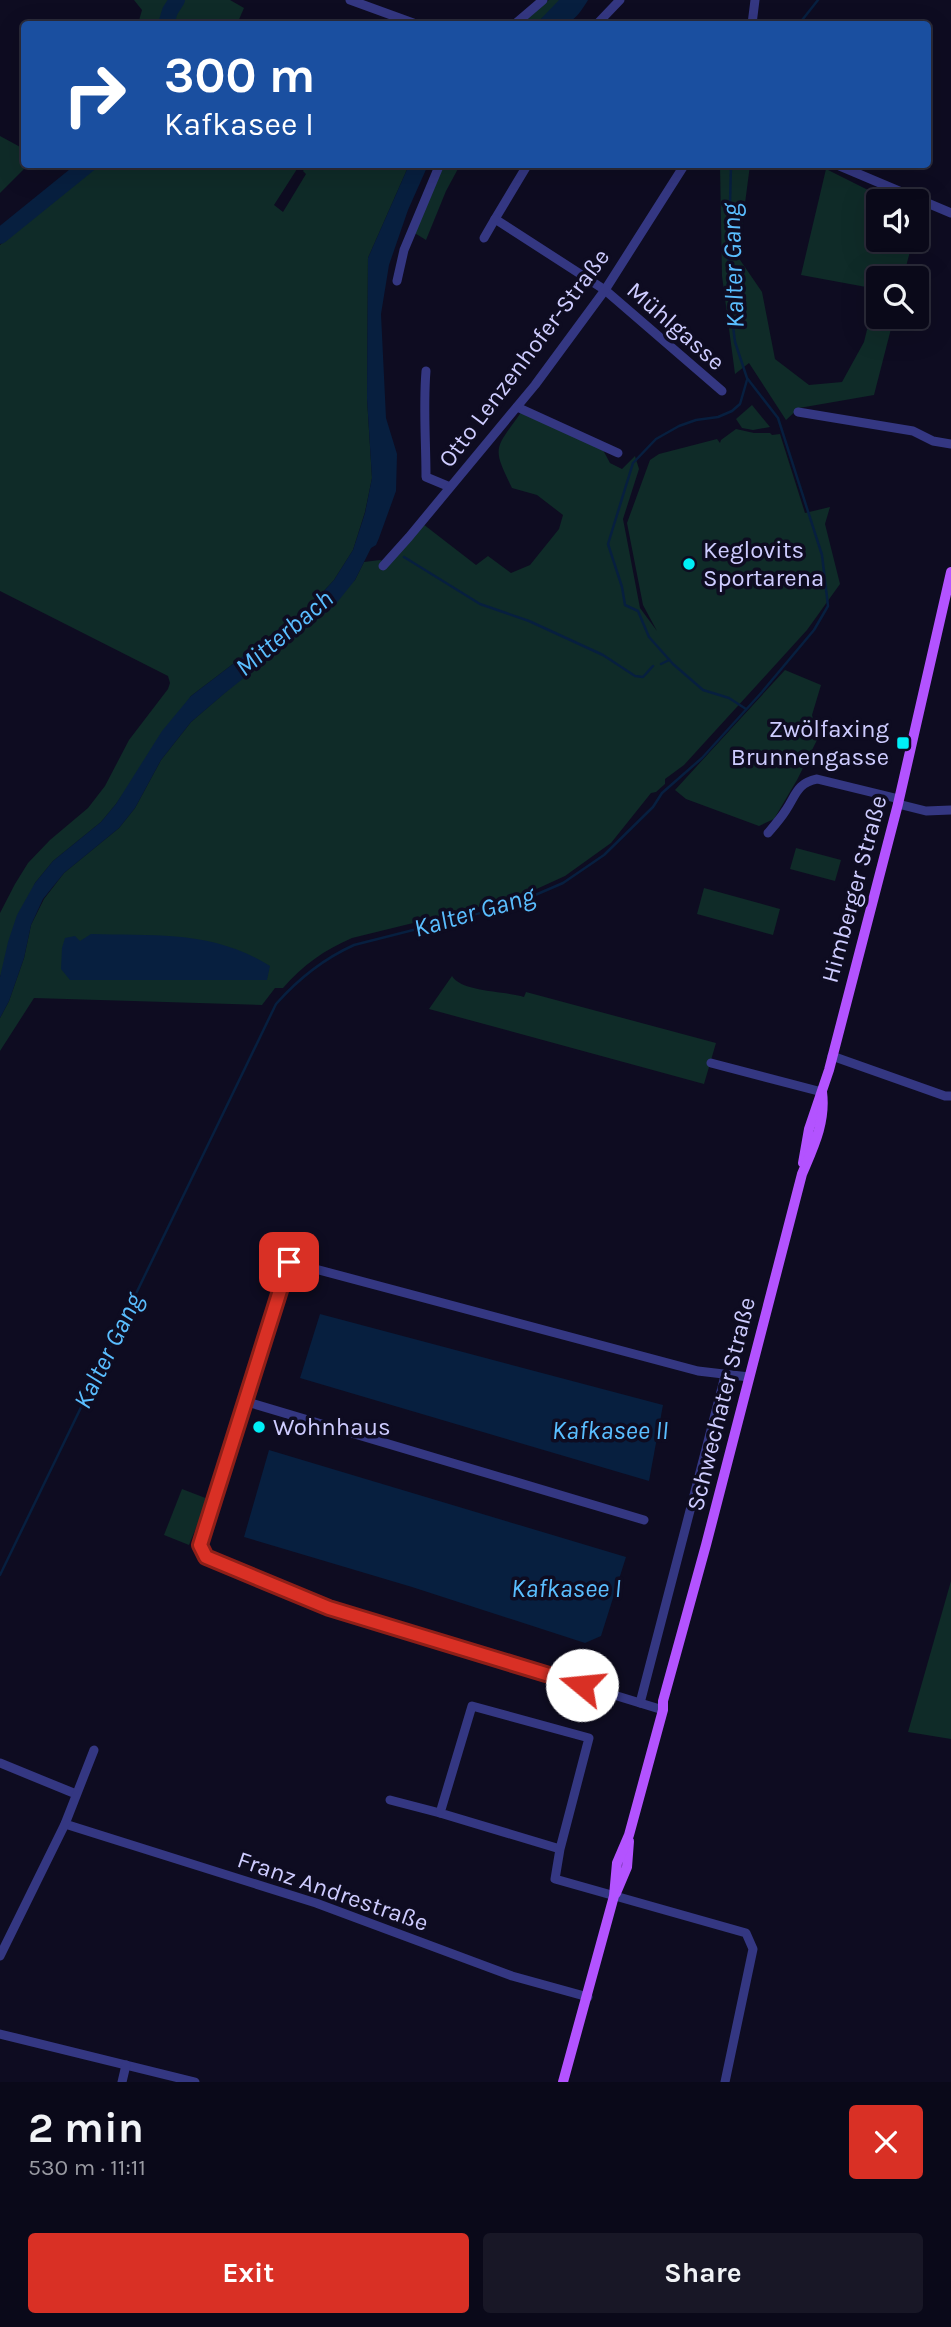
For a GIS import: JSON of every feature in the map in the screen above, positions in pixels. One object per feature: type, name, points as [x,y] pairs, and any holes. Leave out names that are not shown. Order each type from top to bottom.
[{"type":"main road","name":"Himberger Straße","points":[[822,1092],[898,802],[951,572]]},
{"type":"main road","name":"Schwechater Straße","points":[[563,2082],[614,1896],[617,1863],[629,1835],[663,1710],[663,1701],[802,1174],[821,1125],[824,1103],[822,1092]]},
{"type":"street","points":[[350,0],[408,21]]},
{"type":"street","points":[[518,21],[543,0]]},
{"type":"street","points":[[600,21],[620,0]]},
{"type":"street","points":[[752,21],[755,0]]},
{"type":"street","points":[[397,281],[404,250],[438,168]]},
{"type":"street","points":[[484,238],[526,168]]},
{"type":"street","name":"Otto Lenzenhofer-Straße","points":[[383,566],[517,407],[605,290],[682,168]]},
{"type":"street","points":[[844,168],[951,213]]},
{"type":"street","name":"Mühlgasse","points":[[495,219],[605,290],[722,390]]},
{"type":"street","points":[[426,372],[423,407],[426,477],[450,488]]},
{"type":"street","points":[[517,407],[618,453]]},
{"type":"street","points":[[798,412],[913,431],[933,441],[951,444]]},
{"type":"street","points":[[768,833],[786,810],[798,787],[817,779],[926,811],[951,810]]},
{"type":"street","points":[[832,1056],[944,1096],[951,1096]]},
{"type":"street","points":[[711,1063],[822,1092]]},
{"type":"street","points":[[663,1710],[329,1608],[206,1557],[200,1545],[289,1262],[698,1371],[749,1377]]},
{"type":"street","points":[[640,1703],[725,1376]]},
{"type":"street","points":[[244,1401],[644,1520]]},
{"type":"street","points":[[440,1813],[472,1706],[589,1738],[560,1849],[555,1880],[746,1933],[753,1950],[725,2082]]},
{"type":"street","points":[[0,1956],[65,1824],[94,1750]]},
{"type":"street","points":[[0,1763],[76,1794]]},
{"type":"street","points":[[390,1800],[560,1849]]},
{"type":"street","name":"Franz Andrestraße","points":[[65,1824],[316,1903],[512,1976],[588,1997]]},
{"type":"street","points":[[0,2034],[195,2082]]},
{"type":"street","points":[[122,2082],[127,2065]]},
{"type":"green space","points":[[134,0],[230,0],[244,8],[238,21],[139,21],[142,10]]},
{"type":"green space","points":[[549,0],[559,0],[539,21],[523,21]]},
{"type":"green space","points":[[0,136],[21,147],[21,168],[25,168],[0,193]]},
{"type":"green space","points":[[93,168],[294,168],[297,169],[274,205],[283,212],[306,174],[303,171],[305,168],[408,168],[368,258],[367,398],[372,478],[353,550],[334,580],[312,604],[191,696],[101,822],[53,861],[35,883],[0,977],[0,913],[15,884],[28,863],[88,808],[105,786],[129,740],[170,683],[168,676],[0,591],[0,245]]},
{"type":"green space","points":[[442,168],[458,168],[426,240],[413,232]]},
{"type":"green space","points":[[720,168],[750,168],[738,257],[762,292],[775,359],[809,385],[842,382],[864,342],[867,329],[891,329],[874,395],[799,408],[786,420],[749,363],[735,374],[722,276]]},
{"type":"green space","points":[[826,169],[866,189],[866,252],[910,252],[906,266],[866,266],[866,287],[801,275]]},
{"type":"green space","points":[[752,405],[770,427],[753,430],[742,428],[736,419]]},
{"type":"green space","points":[[522,411],[603,450],[610,463],[622,469],[635,456],[639,469],[623,519],[640,608],[657,631],[643,605],[627,523],[650,460],[659,454],[717,439],[720,443],[736,429],[780,434],[805,513],[830,507],[825,524],[840,584],[807,630],[684,765],[665,779],[665,784],[656,792],[651,793],[611,843],[565,876],[519,897],[352,938],[314,959],[283,988],[275,988],[262,1005],[34,998],[0,1051],[0,1018],[24,958],[31,925],[44,899],[64,873],[119,828],[135,808],[161,760],[191,722],[355,580],[364,562],[380,560],[390,563],[423,524],[476,565],[488,556],[511,573],[530,565],[559,529],[563,515],[537,495],[512,488],[501,463],[501,441]]},
{"type":"green space","points":[[785,670],[821,685],[812,715],[818,738],[774,819],[759,826],[686,799],[675,790]]},
{"type":"green space","points":[[796,848],[841,860],[835,881],[790,869]]},
{"type":"green space","points":[[704,888],[780,909],[773,935],[697,914]]},
{"type":"green space","points":[[452,976],[474,988],[524,997],[526,992],[716,1043],[704,1084],[429,1009]]},
{"type":"green space","points":[[182,1489],[208,1499],[189,1545],[164,1535]]},
{"type":"green space","points":[[951,1581],[951,1739],[908,1732]]},
{"type":"water","points":[[559,0],[588,0],[572,20],[539,21]]},
{"type":"water","name":"Mitterbach","points":[[408,168],[427,168],[408,210],[389,265],[381,314],[386,418],[397,454],[396,491],[376,545],[371,548],[355,580],[335,605],[191,722],[161,760],[135,808],[119,828],[64,873],[43,899],[31,925],[24,958],[9,1001],[0,1018],[0,977],[8,942],[17,915],[35,883],[53,861],[101,822],[116,804],[162,731],[191,696],[312,604],[334,580],[353,550],[365,513],[372,478],[367,398],[368,258]]},
{"type":"water","points":[[91,934],[183,937],[227,946],[270,966],[267,980],[70,980],[61,969],[65,938],[75,936],[80,941]]},
{"type":"water","name":"Kafkasee II","points":[[320,1314],[663,1405],[649,1481],[300,1378]]},
{"type":"water","name":"Kafkasee I","points":[[269,1450],[626,1557],[601,1636],[585,1643],[412,1587],[244,1537]]},
{"type":"waterway","points":[[167,21],[177,0]]},
{"type":"waterway","name":"Kalter Gang","points":[[801,21],[818,0]]},
{"type":"waterway","points":[[0,236],[84,168]]},
{"type":"waterway","name":"Kalter Gang","points":[[0,1575],[276,1004],[312,970],[354,945],[512,905],[563,883],[604,855],[653,807],[662,793],[702,758],[762,692],[814,630],[828,606],[822,555],[778,418],[747,378],[735,342],[728,285],[731,168]]},
{"type":"waterway","points":[[746,709],[729,698],[703,690],[673,664],[649,637],[638,611],[625,605],[608,544],[633,463],[656,439],[679,426],[732,411],[740,404],[747,380]]},
{"type":"waterway","points":[[404,557],[480,604],[529,621],[603,655],[635,676],[643,677],[653,666]]},
{"type":"waterway","points":[[661,664],[669,660]]},
{"type":"place","name":"Keglovits Sportarena","points":[[689,564]]},
{"type":"place","name":"Zwölfaxing Brunnengasse","points":[[903,743]]},
{"type":"place","name":"Wohnhaus","points":[[259,1427]]},
{"type":"route","points":[[289,1262],[200,1545],[206,1557],[329,1608],[582,1685]]}]
